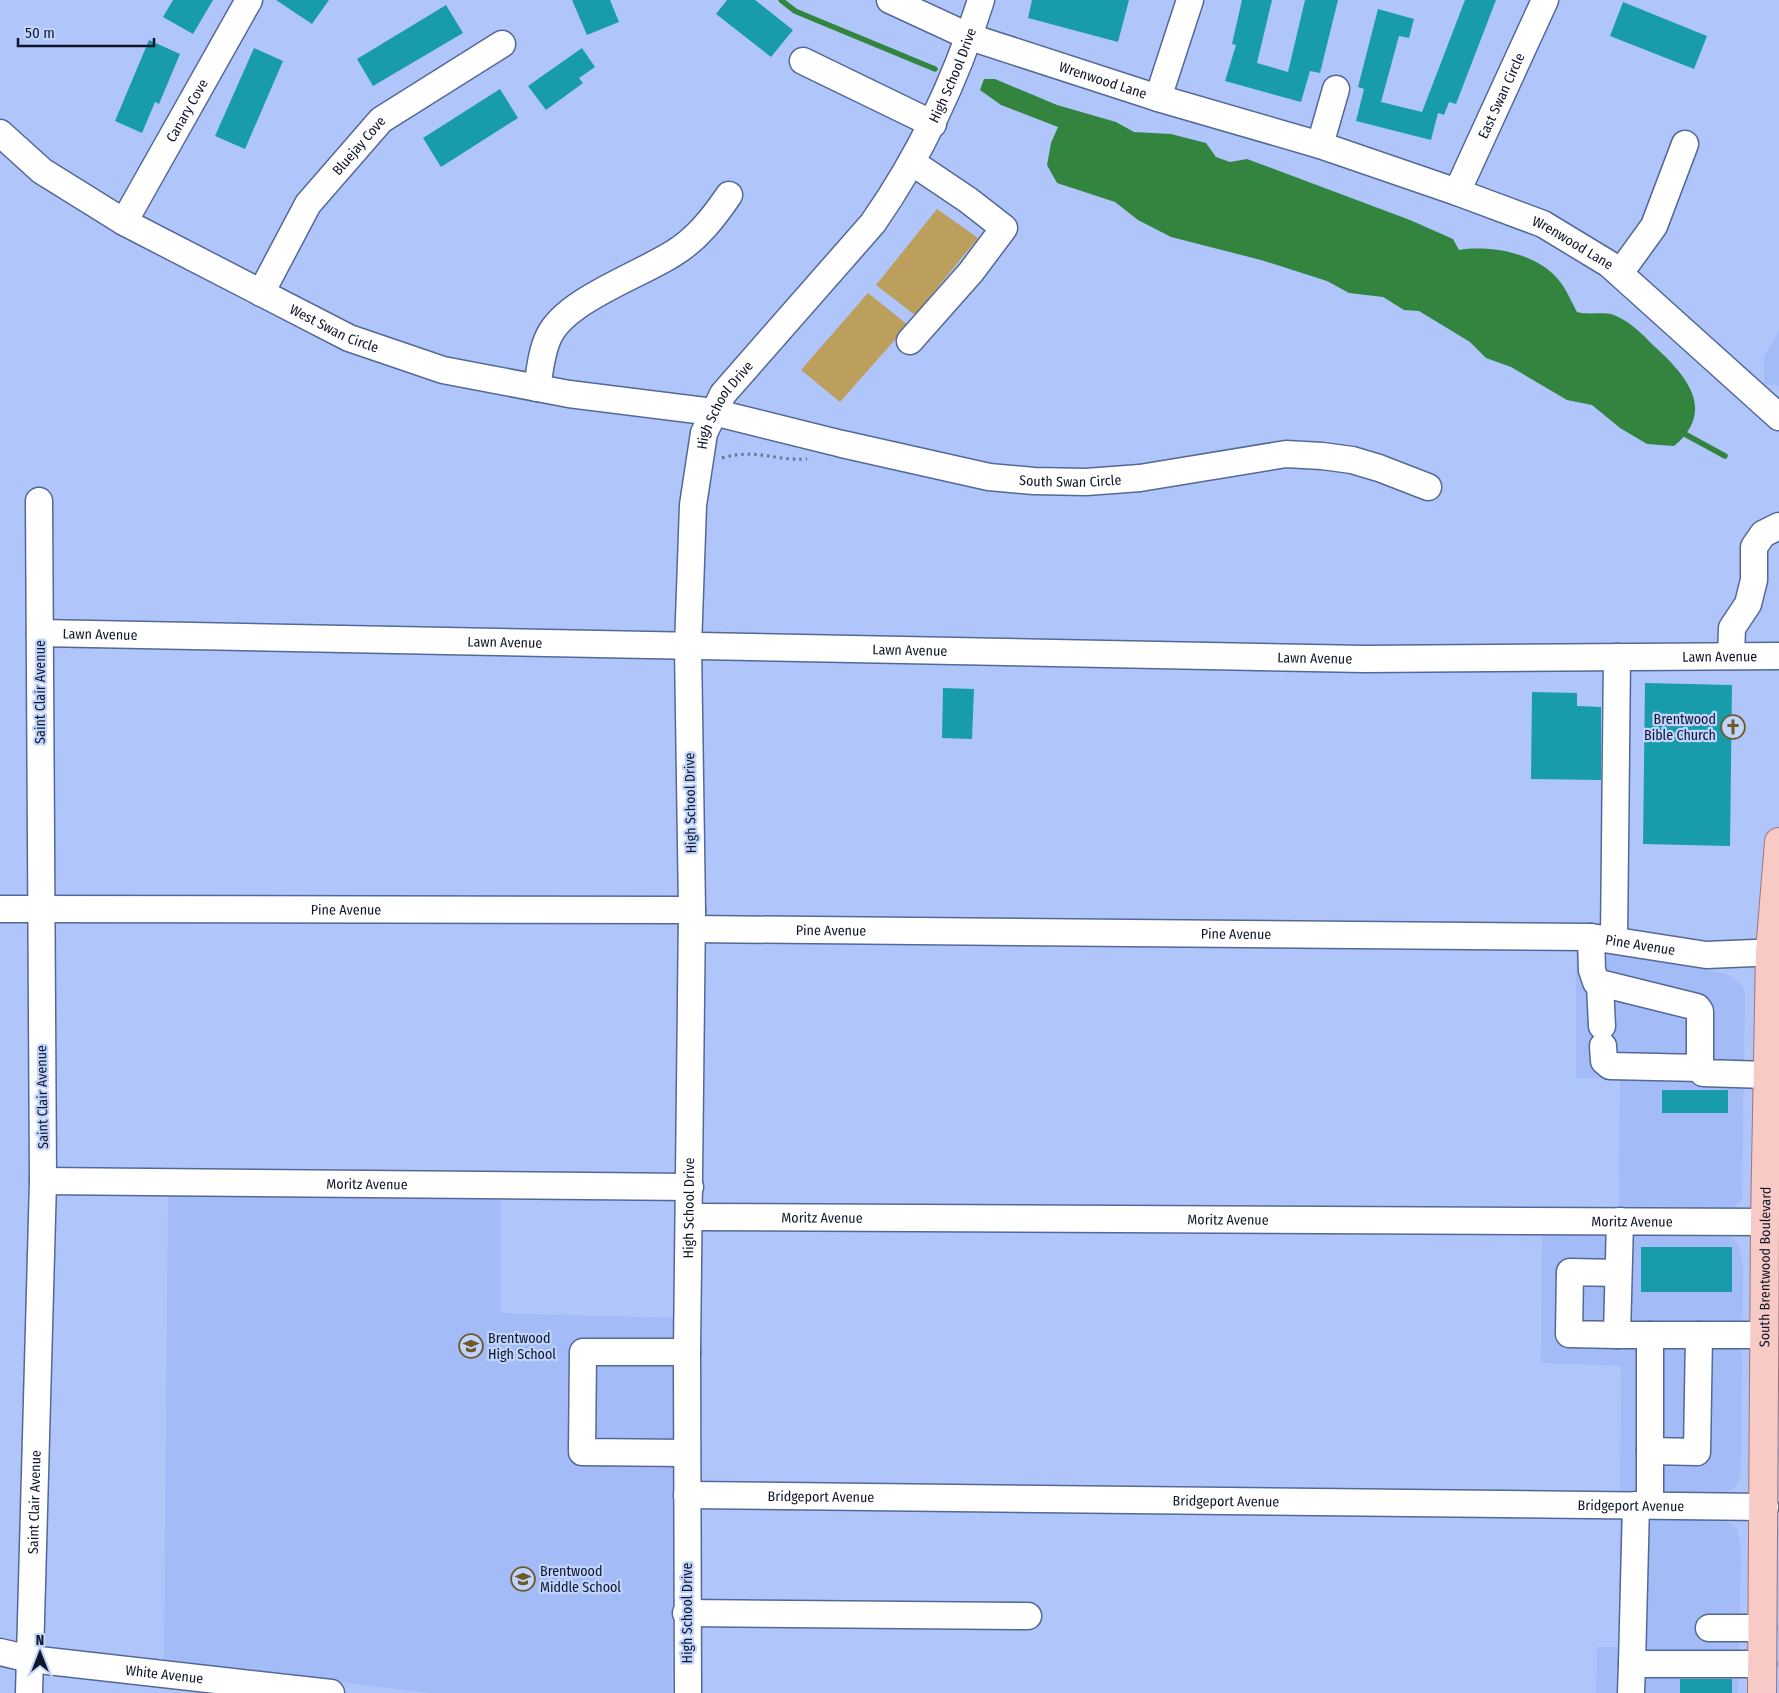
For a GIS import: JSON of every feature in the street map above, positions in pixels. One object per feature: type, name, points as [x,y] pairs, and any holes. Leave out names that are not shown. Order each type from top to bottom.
[{"type":"main road","name":"South Brentwood Boulevard","points":[[1762,1693],[1763,1628],[1772,1564],[1765,1507],[1765,1335],[1772,1295],[1772,1255],[1765,1222],[1773,1180],[1774,952],[1779,842]]},
{"type":"street","name":"Canary Cove","points":[[124,222],[249,0]]},
{"type":"street","name":"Wrenwood Lane","points":[[890,0],[970,37],[1158,98],[1320,145],[1457,192],[1542,224],[1609,264],[1779,417]]},
{"type":"street","name":"High School Drive","points":[[688,1693],[686,1613],[687,1352],[692,919],[688,647],[693,505],[704,433],[723,394],[873,223],[913,163],[934,124],[970,37],[981,0]]},
{"type":"street","points":[[1158,98],[1190,0]]},
{"type":"street","name":"East Swan Circle","points":[[1457,192],[1545,0]]},
{"type":"street","name":"Bluejay Cove","points":[[261,293],[308,204],[381,120],[502,44]]},
{"type":"street","points":[[803,61],[934,124]]},
{"type":"street","points":[[1320,145],[1336,89]]},
{"type":"street","name":"West Swan Circle","points":[[0,133],[42,171],[124,222],[349,338],[434,367],[537,388],[569,394],[713,412]]},
{"type":"street","points":[[1620,273],[1654,226],[1685,144]]},
{"type":"street","points":[[910,341],[971,272],[1004,228],[968,200],[913,163]]},
{"type":"street","points":[[537,388],[549,335],[564,316],[606,288],[642,272],[676,252],[697,234],[729,195]]},
{"type":"street","name":"South Swan Circle","points":[[713,412],[842,444],[988,476],[1034,481],[1086,482],[1140,478],[1286,454],[1352,460],[1379,468],[1428,487]]},
{"type":"street","name":"Saint Clair Avenue","points":[[29,1693],[43,1181],[39,501]]},
{"type":"street","points":[[1731,656],[1732,628],[1748,604],[1754,580],[1754,547],[1764,534],[1779,526]]},
{"type":"street","name":"Lawn Avenue","points":[[40,633],[1364,659],[1779,656]]},
{"type":"street","points":[[1617,657],[1602,939],[1592,970],[1594,977],[1600,984],[1697,1007],[1700,1011],[1700,1068],[1703,1073],[1772,1092]]},
{"type":"street","name":"Pine Avenue","points":[[0,909],[692,919],[1602,939],[1706,955],[1774,952]]},
{"type":"street","points":[[1600,984],[1604,1061],[1610,1066],[1700,1068]]},
{"type":"street","name":"Moritz Avenue","points":[[43,1181],[690,1187]]},
{"type":"street","name":"Moritz Avenue","points":[[690,1217],[1765,1222]]},
{"type":"street","points":[[1617,1335],[1620,1221]]},
{"type":"street","points":[[1618,1273],[1570,1272],[1569,1334],[1765,1335]]},
{"type":"street","points":[[1631,1693],[1643,1505],[1650,1451],[1650,1335]]},
{"type":"street","points":[[1650,1451],[1698,1452],[1699,1335]]},
{"type":"street","points":[[687,1352],[583,1352],[582,1452],[687,1453]]},
{"type":"street","name":"Bridgeport Avenue","points":[[687,1495],[1765,1507]]},
{"type":"street","points":[[686,1613],[1028,1616]]},
{"type":"street","points":[[1709,1628],[1763,1628]]},
{"type":"street","name":"White Avenue","points":[[0,1652],[30,1659],[330,1693]]},
{"type":"street","points":[[1632,1664],[1762,1664]]},
{"type":"path","points":[[699,464],[749,453],[786,460],[809,459]]},
{"type":"shaded area","points":[[984,79],[995,79],[1057,105],[1116,122],[1134,132],[1171,134],[1206,143],[1216,157],[1230,162],[1247,159],[1410,220],[1453,239],[1459,250],[1498,250],[1537,262],[1557,278],[1566,290],[1577,312],[1607,313],[1623,320],[1634,327],[1666,357],[1686,381],[1692,393],[1695,406],[1694,419],[1687,433],[1674,446],[1647,444],[1620,428],[1592,405],[1567,400],[1511,367],[1486,358],[1470,342],[1419,311],[1404,310],[1383,297],[1349,293],[1327,281],[1261,260],[1171,237],[1138,220],[1115,202],[1057,183],[1047,165],[1051,143],[1058,127],[1001,105],[980,90]]},
{"type":"shaded area","points":[[937,209],[978,238],[915,315],[876,285]]},
{"type":"shaded area","points":[[868,293],[908,325],[840,402],[801,370]]},
{"type":"shaded area","points":[[1779,331],[1779,386],[1764,384],[1764,357]]},
{"type":"shaded area","points":[[1576,948],[1633,952],[1729,975],[1743,986],[1745,995],[1742,1199],[1734,1209],[1619,1213],[1620,1079],[1576,1078]]},
{"type":"shaded area","points":[[168,1188],[501,1193],[501,1313],[677,1318],[672,1693],[430,1693],[164,1660]]},
{"type":"shaded area","points":[[1542,1229],[1720,1233],[1730,1236],[1738,1244],[1743,1264],[1741,1472],[1737,1485],[1731,1490],[1718,1495],[1620,1494],[1621,1366],[1541,1363]]},
{"type":"shaded area","points":[[1620,1515],[1718,1519],[1729,1523],[1737,1529],[1741,1547],[1738,1693],[1596,1693],[1597,1647],[1619,1647]]},
{"type":"building","points":[[173,0],[213,0],[193,34],[163,17]]},
{"type":"building","points":[[276,0],[329,0],[312,24]]},
{"type":"building","points":[[572,0],[610,0],[619,22],[587,35]]},
{"type":"building","points":[[727,0],[755,0],[793,30],[771,57],[716,14]]},
{"type":"building","points":[[1032,0],[1129,0],[1118,42],[1028,18]]},
{"type":"building","points":[[1242,0],[1272,0],[1257,63],[1288,72],[1305,0],[1338,0],[1320,73],[1310,71],[1301,102],[1225,81],[1236,45],[1232,44]]},
{"type":"building","points":[[1465,0],[1496,0],[1456,104],[1449,102],[1444,115],[1438,113],[1431,140],[1356,121],[1364,89],[1358,87],[1378,9],[1414,19],[1409,38],[1399,36],[1381,102],[1422,112]]},
{"type":"building","points":[[1623,2],[1707,36],[1694,69],[1610,36]]},
{"type":"building","points":[[446,5],[463,33],[373,86],[357,59]]},
{"type":"building","points":[[149,40],[180,54],[159,104],[155,102],[142,133],[115,121]]},
{"type":"building","points":[[254,48],[283,61],[245,149],[215,136]]},
{"type":"building","points":[[582,48],[595,67],[579,78],[583,83],[546,110],[528,86]]},
{"type":"building","points":[[500,89],[518,118],[441,167],[423,138]]},
{"type":"building","points":[[1645,683],[1732,685],[1730,846],[1643,844]]},
{"type":"building","points":[[943,688],[974,689],[972,739],[942,738]]},
{"type":"building","points":[[1532,692],[1577,693],[1577,706],[1601,707],[1601,780],[1531,779]]},
{"type":"building","points":[[1662,1090],[1728,1090],[1728,1113],[1662,1113]]},
{"type":"building","points":[[1641,1247],[1732,1247],[1732,1292],[1641,1292]]},
{"type":"building","points":[[1680,1679],[1732,1679],[1732,1693],[1680,1693]]},
{"type":"waterway","points":[[781,0],[795,11],[935,69]]},
{"type":"waterway","points":[[1681,432],[1725,456]]},
{"type":"place","name":"Brentwood Bible Church","points":[[1733,727]]},
{"type":"place","name":"Brentwood High School","points":[[471,1346]]},
{"type":"place","name":"Brentwood Middle School","points":[[523,1579]]}]
